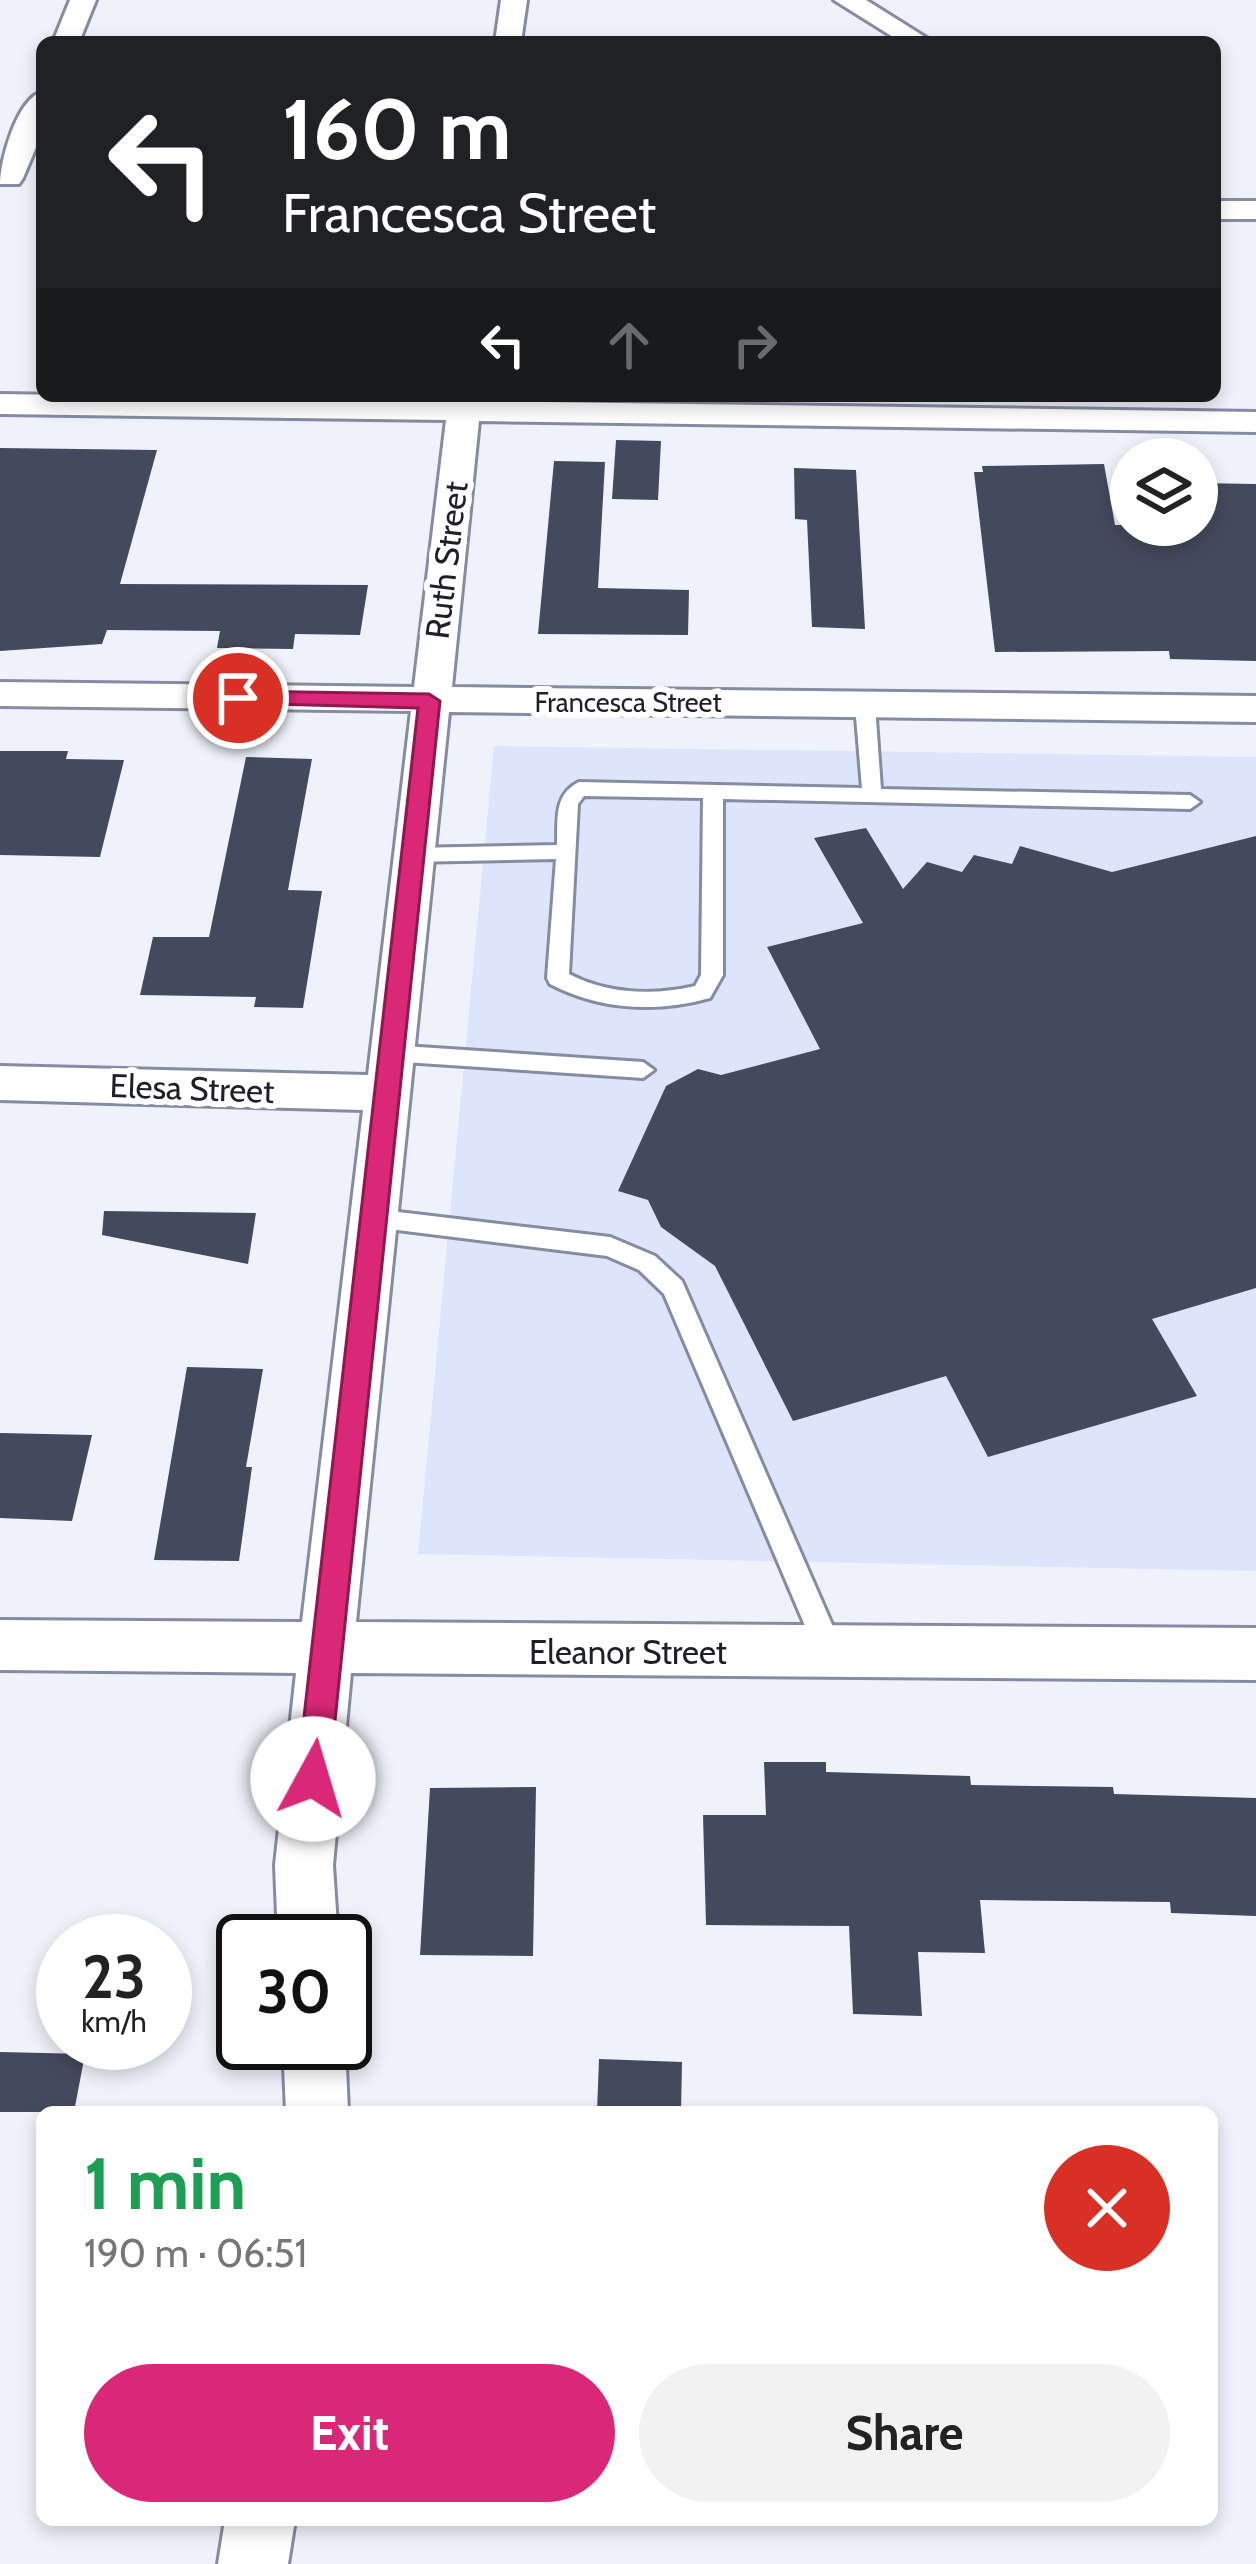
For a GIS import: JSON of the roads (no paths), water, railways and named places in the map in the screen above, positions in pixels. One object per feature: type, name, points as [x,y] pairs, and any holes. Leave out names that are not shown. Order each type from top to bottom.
[{"type":"street","points":[[68,36],[83,0]]},
{"type":"street","points":[[509,36],[514,0]]},
{"type":"street","points":[[847,0],[910,36]]},
{"type":"street","points":[[36,113],[5,178],[36,180]]},
{"type":"street","points":[[1221,210],[1256,210]]},
{"type":"street","points":[[0,404],[465,403],[1256,422]]},
{"type":"street","name":"Ruth Street","points":[[307,1914],[304,1865],[326,1651],[411,855],[465,403]]},
{"type":"street","name":"Francesca Street","points":[[0,694],[1256,709]]},
{"type":"street","name":"Elesa Street","points":[[0,1083],[387,1073]]},
{"type":"street","name":"Eleanor Street","points":[[0,1645],[326,1651],[1256,1654]]},
{"type":"street","points":[[315,2070],[317,2106]]},
{"type":"street","points":[[253,2564],[259,2526]]},
{"type":"lane","points":[[865,705],[872,795]]},
{"type":"lane","points":[[713,793],[712,975],[701,992],[683,998],[586,995],[558,978],[568,803],[579,789],[1190,802]]},
{"type":"lane","points":[[411,855],[567,852]]},
{"type":"lane","points":[[387,1073],[643,1070]]},
{"type":"lane","points":[[373,1219],[610,1247],[647,1263],[673,1288],[830,1652]]}]
